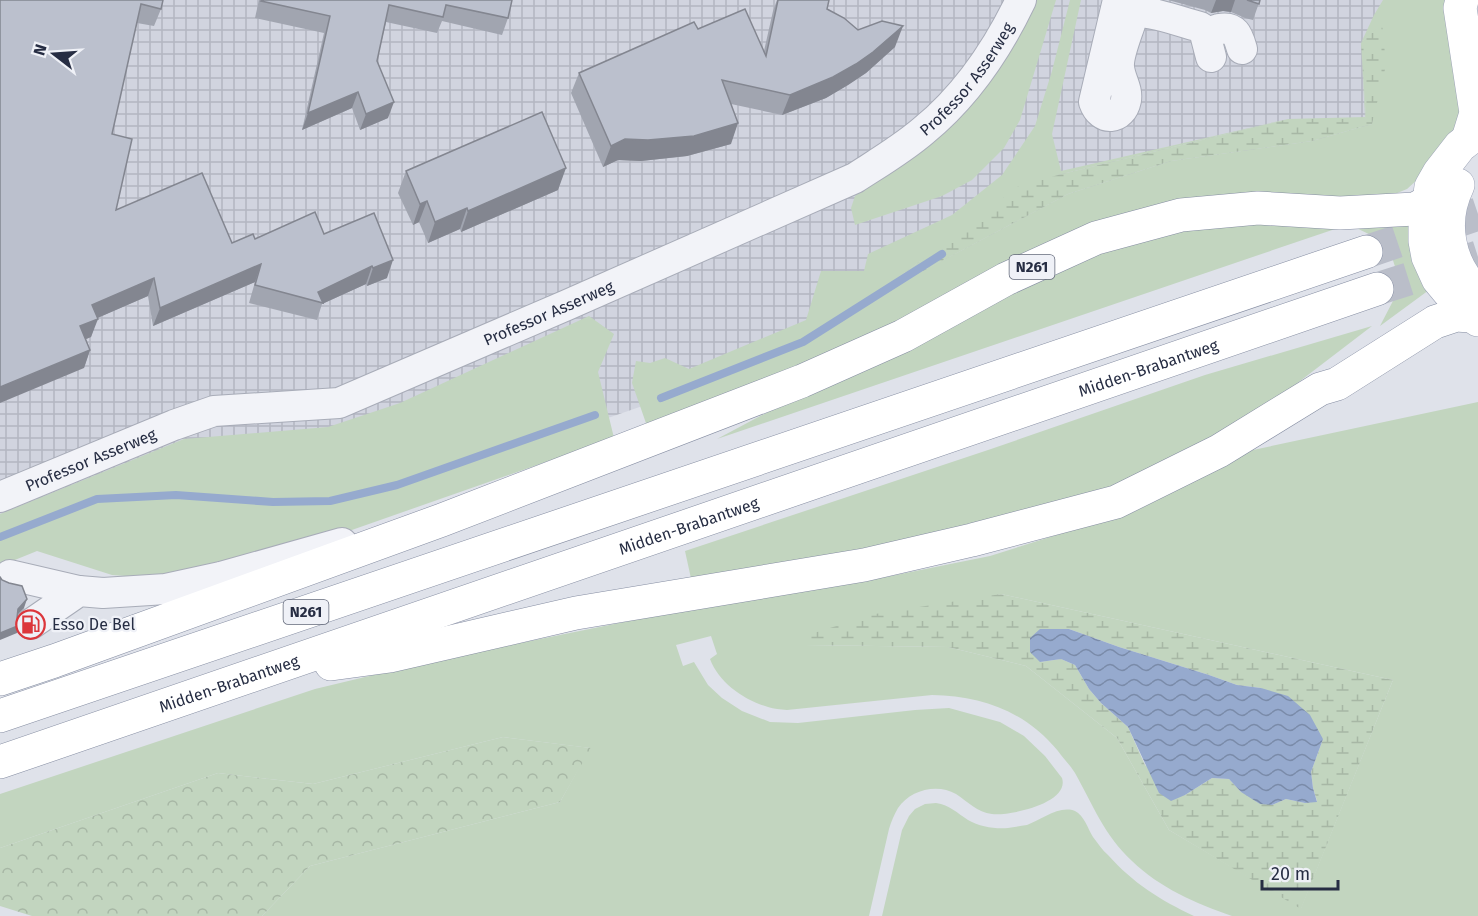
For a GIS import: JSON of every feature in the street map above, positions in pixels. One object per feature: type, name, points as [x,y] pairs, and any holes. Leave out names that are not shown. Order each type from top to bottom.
[{"type":"main road","points":[[1462,0],[1460,8],[1476,113],[1474,144],[1465,174],[1457,187],[1448,215],[1448,234],[1455,261],[1468,284],[1471,303]]},
{"type":"main road","points":[[1469,0],[1473,8],[1478,37]]},
{"type":"main road","points":[[1471,303],[1438,279],[1428,257],[1425,228],[1431,187],[1439,173],[1460,146],[1474,144]]},
{"type":"main road","name":"N261","points":[[0,679],[442,520],[802,381],[903,336],[1006,279],[1096,238],[1181,215],[1258,208],[1340,213],[1404,210],[1415,209],[1428,202]]},
{"type":"main road","name":"N261","points":[[0,716],[1366,252]]},
{"type":"main road","name":"Midden-Brabantweg","points":[[0,762],[1377,289]]},
{"type":"main road","name":"N261","points":[[258,674],[390,656],[576,613],[864,565],[972,540],[1116,502],[1219,451],[1320,388],[1337,384],[1435,322],[1456,315],[1471,303]]},
{"type":"street","name":"Professor Asserweg","points":[[0,497],[174,425],[214,411],[339,403],[608,288],[855,178],[923,131],[963,93],[986,63],[1006,31],[1021,0]]},
{"type":"street","points":[[1118,0],[1094,102],[1096,108],[1104,116],[1116,114],[1126,100],[1119,66],[1133,16],[1137,13],[1148,13],[1200,27],[1208,43],[1210,32],[1227,29],[1234,31],[1242,49]]},
{"type":"street","name":"N261","points":[[78,591],[21,600],[78,591],[103,593],[166,589],[221,577],[328,546],[442,520]]},
{"type":"shaded area","points":[[0,0],[1478,0],[1478,110],[1395,144],[335,513],[0,548]]},
{"type":"green space","points":[[1036,0],[1056,0],[1020,120],[1004,148],[972,180],[942,196],[855,225],[851,208],[855,196],[1022,30]]},
{"type":"green space","points":[[1070,0],[1081,0],[1052,134],[1061,171],[1288,119],[1058,175],[919,262],[866,301],[1068,194],[1171,161],[1312,141],[1372,124],[1382,24],[1361,43],[1383,0],[1450,0],[1460,120],[1428,170],[1407,189],[1380,200],[1201,200],[890,330],[647,426],[632,383],[636,361],[650,363],[665,358],[689,369],[806,320],[821,271],[864,271],[868,254],[952,215],[1002,175],[1035,126]]},
{"type":"green space","points":[[1382,23],[1386,65],[1372,124],[1312,141],[1171,161],[1068,194],[861,304],[1017,187],[1288,119],[1366,119],[1361,43]]},
{"type":"green space","points":[[1361,43],[1366,119],[1288,119],[1365,117]]},
{"type":"green space","points":[[1276,223],[1341,227],[717,439],[819,385],[1059,266],[1163,231]]},
{"type":"green space","points":[[1350,225],[1409,226],[1429,290],[1380,326],[1394,299],[1398,276],[1391,254],[1377,238]]},
{"type":"green space","points":[[589,316],[614,334],[598,372],[614,438],[329,538],[165,579],[112,575],[37,551],[0,566],[0,514],[184,439],[328,427],[400,403]]},
{"type":"green space","points":[[1372,326],[1244,424],[1132,483],[1021,522],[692,583],[685,551],[1205,375]]},
{"type":"green space","points":[[1478,402],[1478,916],[1232,916],[1218,911],[1166,887],[1132,861],[1106,830],[1069,764],[1045,737],[1017,716],[985,703],[932,695],[787,710],[770,708],[741,695],[719,676],[710,659],[717,654],[711,636],[676,645],[683,666],[694,662],[708,685],[722,698],[742,711],[770,722],[798,723],[949,708],[1000,722],[1024,736],[1045,756],[1062,778],[1062,787],[1048,801],[1037,806],[1001,814],[982,811],[956,794],[941,789],[924,790],[909,797],[898,808],[890,826],[869,916],[262,916],[310,866],[560,802],[590,748],[503,737],[313,784],[218,773],[0,848],[0,794],[315,689],[436,660],[728,601],[866,581],[990,556],[1126,513],[1253,450]],"holes":[[[1001,594],[1393,680],[1301,908],[1169,830],[1117,738],[1026,666],[948,647],[806,645]]]},
{"type":"green space","points":[[1001,594],[1393,680],[1301,909],[1169,830],[1117,738],[1026,666],[948,647],[805,645],[804,636],[875,614]],"holes":[[[1069,629],[1237,685],[1261,688],[1323,739],[1311,772],[1317,801],[1305,803],[1286,799],[1272,805],[1241,792],[1229,779],[1212,778],[1185,795],[1145,765],[1128,727],[1089,689],[1075,665],[1061,659],[1040,662]]]},
{"type":"green space","points":[[503,737],[591,748],[560,802],[310,866],[262,916],[32,916],[0,906],[0,848],[218,773],[313,784]]},
{"type":"green space","points":[[936,803],[949,807],[968,820],[983,826],[998,828],[1027,825],[1063,810],[1075,811],[1083,819],[1102,849],[1127,874],[1158,897],[1194,916],[882,916],[902,830],[915,809],[925,804]]},
{"type":"water","points":[[1040,629],[1069,629],[1237,685],[1261,688],[1288,696],[1310,715],[1323,739],[1311,772],[1317,802],[1305,803],[1286,799],[1272,805],[1260,804],[1241,792],[1229,779],[1212,778],[1171,801],[1159,793],[1128,727],[1089,689],[1075,665],[1061,659],[1040,662],[1030,652],[1030,638]]},
{"type":"building","points":[[0,0],[163,0],[161,9],[141,4],[112,134],[132,139],[116,210],[202,173],[232,243],[253,234],[255,239],[315,212],[324,234],[374,213],[393,260],[373,268],[372,266],[318,292],[323,303],[255,285],[261,264],[160,308],[154,278],[92,305],[98,319],[80,326],[90,350],[0,387]]},
{"type":"building","points":[[262,0],[512,0],[508,18],[446,5],[443,17],[389,5],[377,61],[394,102],[366,114],[358,92],[308,113],[330,16]]},
{"type":"building","points":[[778,0],[829,0],[827,9],[844,18],[858,30],[882,21],[903,26],[856,64],[833,77],[790,95],[722,80],[738,123],[694,136],[648,140],[625,139],[611,146],[579,73],[694,22],[698,29],[745,9],[766,56]]},
{"type":"building","points":[[1247,0],[1260,0],[1259,4]]},
{"type":"building","points":[[542,112],[566,168],[468,211],[467,208],[435,222],[427,201],[420,204],[406,171]]},
{"type":"building","points":[[0,577],[9,583],[22,586],[27,599],[18,609],[17,618],[20,625],[0,633]]},
{"type":"waterway","points":[[661,398],[803,342],[942,254]]},
{"type":"waterway","points":[[0,537],[97,499],[176,495],[273,502],[330,501],[397,485],[595,415]]},
{"type":"tunnel","points":[[1366,252],[1478,214]]},
{"type":"tunnel","points":[[1377,289],[1478,257]]},
{"type":"tunnel","points":[[0,620],[25,610]]},
{"type":"place","name":"Esso De Bel","points":[[31,624]]}]
